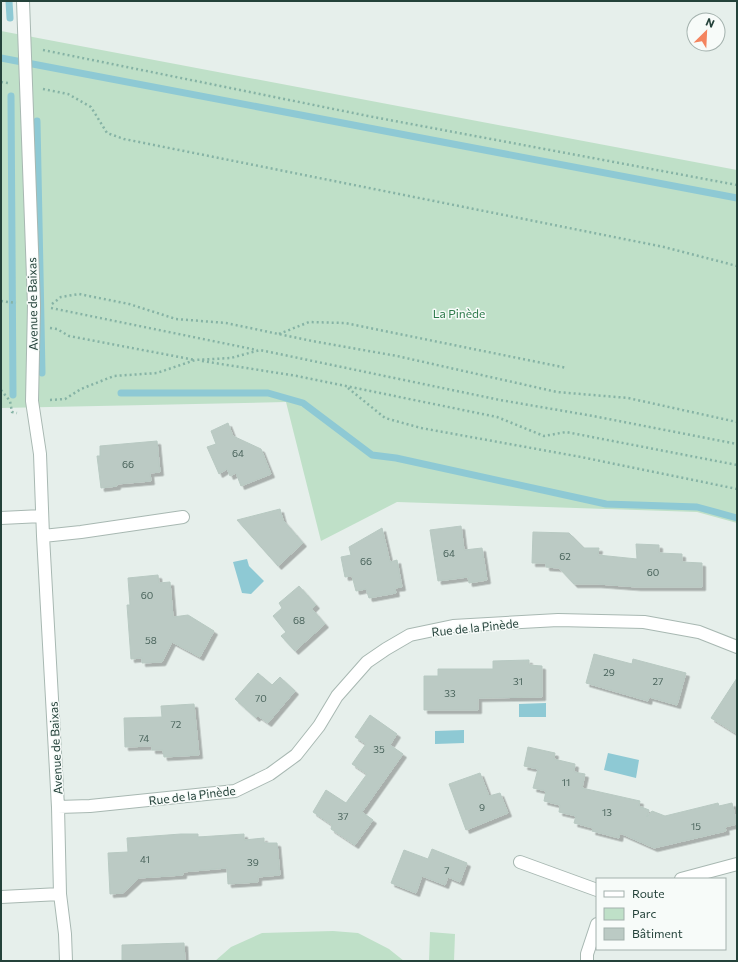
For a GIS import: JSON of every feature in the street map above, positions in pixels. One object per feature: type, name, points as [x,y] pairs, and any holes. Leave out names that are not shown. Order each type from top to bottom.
[{"type":"street","points":[[23,1],[25,49]]},
{"type":"street","name":"Avenue de Baixas","points":[[25,49],[34,305],[32,401],[40,454],[58,807],[60,894],[65,934],[66,961]]},
{"type":"street","points":[[1,518],[42,516]]},
{"type":"street","points":[[43,536],[183,517]]},
{"type":"street","name":"Rue de la Pinède","points":[[58,807],[90,806],[235,791],[270,774],[296,755],[319,726],[337,696],[367,662],[410,635],[453,626],[558,620],[644,622],[699,632],[737,647]]},
{"type":"street","points":[[520,862],[596,890]]},
{"type":"street","points":[[685,878],[737,864]]},
{"type":"street","points":[[1,897],[60,894]]},
{"type":"street","points":[[587,961],[587,954],[596,927]]},
{"type":"path","points":[[25,49],[368,116],[737,185]]},
{"type":"path","points":[[26,86],[68,94],[91,107],[107,133],[124,139],[664,247],[737,266]]},
{"type":"path","points":[[737,422],[628,398],[557,392],[397,356],[312,341],[226,323],[176,319],[130,304],[79,294],[61,297],[49,307],[500,400],[601,417],[737,444]]},
{"type":"path","points":[[1,301],[34,305]]},
{"type":"path","points":[[279,334],[309,322],[344,323],[566,368]]},
{"type":"path","points":[[34,326],[57,329],[69,336],[195,360],[297,376],[347,388],[497,417],[544,436],[566,432],[737,465]]},
{"type":"path","points":[[32,401],[65,398],[81,389],[114,376],[156,373],[195,360],[231,358],[260,350]]},
{"type":"path","points":[[347,388],[385,418],[421,428],[588,459],[737,489]]},
{"type":"path","points":[[1,390],[10,401],[12,410]]},
{"type":"green space","name":"La Pinède","points":[[1,31],[737,170],[737,523],[697,512],[397,502],[321,541],[286,402],[1,408]]},
{"type":"green space","points":[[333,931],[358,933],[389,949],[404,961],[215,961],[231,947],[262,933]]},
{"type":"green space","points":[[430,932],[455,934],[454,961],[429,961]]},
{"type":"water","points":[[247,559],[249,566],[264,581],[251,594],[242,593],[233,562]]},
{"type":"water","points":[[546,703],[546,717],[519,717],[519,704]]},
{"type":"water","points":[[464,730],[464,743],[435,744],[435,731]]},
{"type":"water","points":[[608,753],[639,760],[636,778],[604,770]]},
{"type":"building","points":[[228,423],[233,436],[261,449],[271,474],[241,486],[236,473],[230,476],[227,469],[219,474],[207,447],[216,444],[211,431]]},
{"type":"building","points":[[157,441],[160,472],[150,473],[151,481],[117,484],[117,486],[101,488],[97,456],[100,456],[100,446]]},
{"type":"building","points":[[280,509],[283,520],[303,543],[278,566],[237,520]]},
{"type":"building","points":[[461,526],[464,550],[482,548],[487,580],[469,583],[468,577],[438,581],[430,530]]},
{"type":"building","points":[[382,528],[390,562],[397,560],[402,587],[395,588],[396,593],[369,598],[366,589],[356,591],[352,576],[345,577],[341,557],[351,555],[349,547]]},
{"type":"building","points":[[533,532],[569,533],[584,548],[599,548],[598,555],[637,559],[636,544],[659,545],[659,553],[682,554],[682,562],[702,563],[702,587],[637,587],[574,584],[559,568],[546,567],[546,563],[532,563]]},
{"type":"building","points":[[158,575],[159,583],[170,582],[173,617],[188,615],[214,631],[200,657],[172,642],[162,662],[142,663],[142,658],[131,659],[127,605],[130,605],[128,578]]},
{"type":"building","points":[[299,586],[316,605],[312,609],[325,624],[295,651],[281,636],[286,632],[273,616],[282,608],[279,603]]},
{"type":"building","points":[[594,654],[632,664],[633,659],[686,673],[677,705],[649,697],[648,701],[586,683]]},
{"type":"building","points":[[529,660],[529,665],[542,666],[542,697],[478,698],[478,710],[424,710],[424,676],[438,676],[438,669],[493,669],[493,661]]},
{"type":"building","points":[[258,673],[272,685],[280,677],[295,691],[268,723],[258,716],[256,718],[235,699]]},
{"type":"building","points":[[737,678],[737,734],[711,718]]},
{"type":"building","points":[[194,704],[199,755],[164,757],[163,750],[152,750],[152,746],[125,747],[124,718],[162,717],[161,706]]},
{"type":"building","points":[[370,715],[397,734],[390,745],[403,754],[362,812],[373,820],[355,845],[331,829],[332,825],[313,812],[326,790],[346,803],[367,774],[352,764],[366,744],[355,737]]},
{"type":"building","points":[[528,747],[555,753],[554,759],[575,764],[574,772],[585,774],[582,788],[640,801],[639,806],[649,810],[647,817],[652,811],[665,816],[718,803],[719,806],[732,803],[737,824],[725,827],[726,831],[654,848],[620,833],[619,838],[592,831],[593,828],[574,823],[576,816],[559,812],[560,805],[544,801],[546,791],[533,788],[538,769],[524,766]]},
{"type":"building","points":[[480,773],[489,796],[500,793],[508,813],[466,830],[449,784]]},
{"type":"building","points":[[198,834],[198,837],[244,834],[244,840],[264,838],[264,843],[277,843],[280,875],[258,877],[258,882],[228,884],[227,868],[183,872],[183,875],[139,878],[123,893],[110,894],[108,853],[128,852],[127,838]]},
{"type":"building","points":[[432,849],[467,863],[460,882],[448,877],[445,885],[422,876],[416,893],[391,883],[404,850],[428,859]]},
{"type":"building","points":[[184,943],[185,961],[122,961],[122,945]]},
{"type":"waterway","points":[[9,1],[10,18]]},
{"type":"waterway","points":[[1,58],[737,198]]},
{"type":"waterway","points":[[11,96],[13,395]]},
{"type":"waterway","points":[[37,121],[42,373]]},
{"type":"waterway","points":[[121,393],[268,393],[303,403],[372,455],[396,458],[606,504],[697,507],[737,518]]}]
